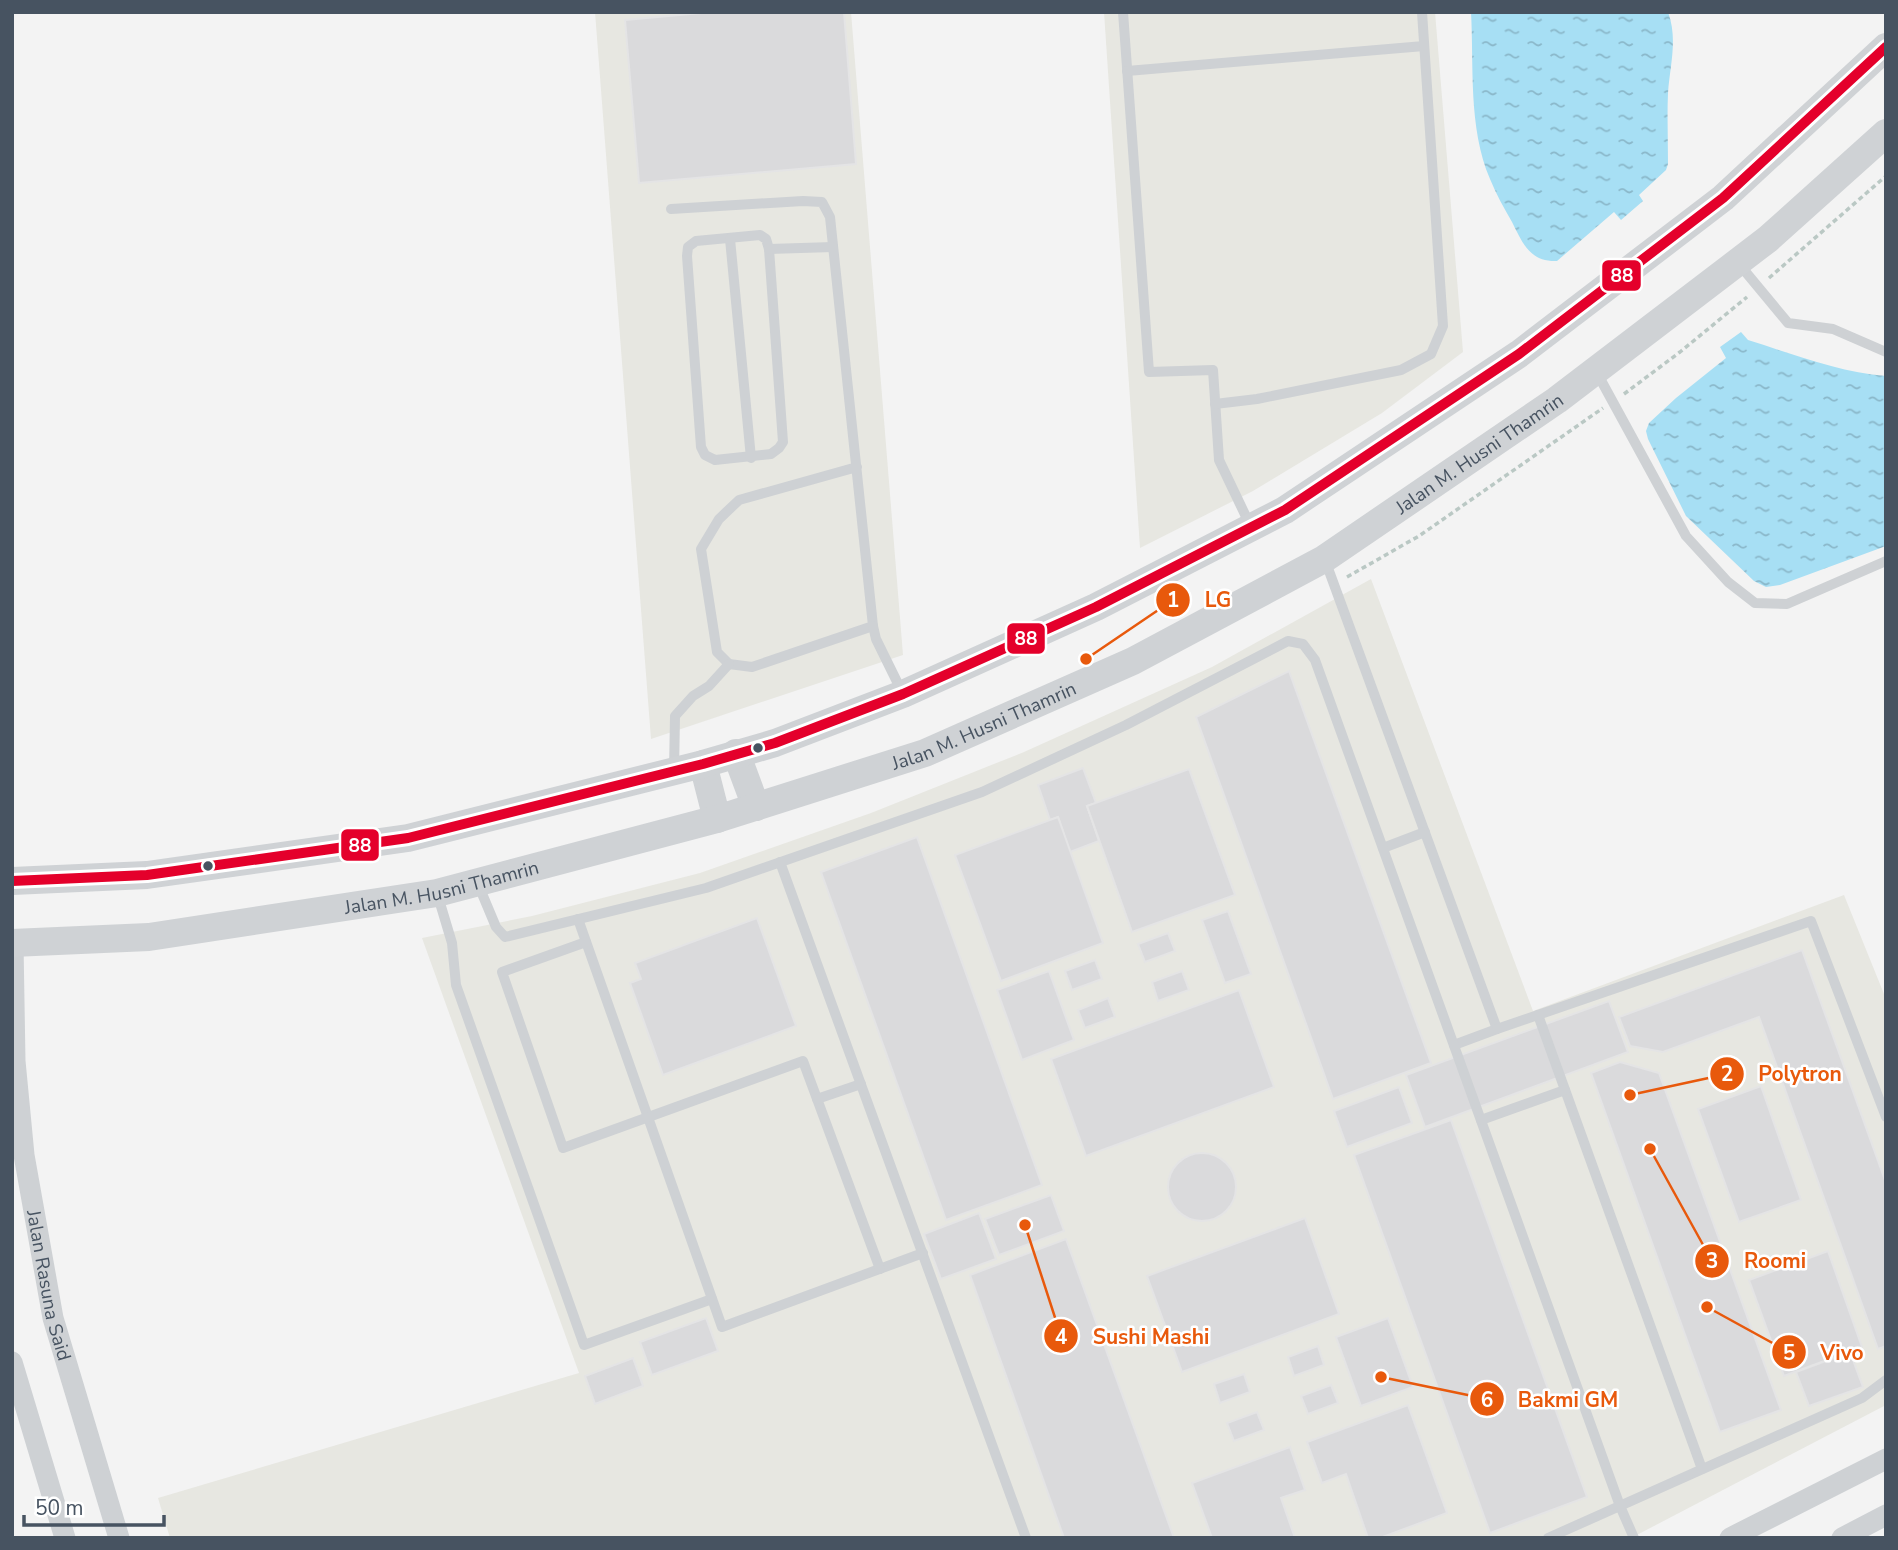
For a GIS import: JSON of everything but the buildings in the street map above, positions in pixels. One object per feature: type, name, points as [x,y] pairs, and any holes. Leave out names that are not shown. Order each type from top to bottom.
[{"type":"main road","points":[[12,881],[147,875],[408,838],[703,764],[775,743],[903,694],[1096,607],[1285,510],[1518,354],[1723,198],[1886,47]]},
{"type":"main road","name":"Jalan M. Husni Thamrin","points":[[13,943],[149,937],[437,893],[756,807],[937,747],[1133,661],[1324,559],[1557,400],[1768,239],[1886,134]]},
{"type":"main road","points":[[736,753],[756,807]]},
{"type":"main road","points":[[703,764],[718,818]]},
{"type":"street","name":"Jalan Rasuna Said","points":[[13,943],[15,1061],[24,1155],[21,1189],[53,1318],[119,1538]]},
{"type":"street","points":[[12,1362],[65,1538]]},
{"type":"street","points":[[1730,1538],[1886,1459]]},
{"type":"street","points":[[1844,1537],[1886,1515]]},
{"type":"lane","points":[[1123,12],[1149,372],[1213,370],[1219,460],[1251,527]]},
{"type":"lane","points":[[1215,404],[1257,399],[1401,370],[1431,354],[1443,326],[1422,12]]},
{"type":"lane","points":[[1127,71],[1424,46]]},
{"type":"lane","points":[[671,209],[803,201],[822,202],[830,217],[873,626],[876,639],[903,694]]},
{"type":"lane","points":[[760,235],[766,239],[769,249],[783,442],[771,454],[715,460],[705,455],[701,447],[687,256],[688,247],[696,242],[730,239],[760,235]]},
{"type":"lane","points":[[730,239],[751,457]]},
{"type":"lane","points":[[769,249],[833,247]]},
{"type":"lane","points":[[1738,262],[1788,323],[1833,329],[1886,352]]},
{"type":"lane","points":[[1596,370],[1686,536],[1728,582],[1755,603],[1787,604],[1886,561]]},
{"type":"lane","points":[[857,467],[739,500],[719,519],[701,549],[717,652],[729,664],[752,667],[873,626]]},
{"type":"lane","points":[[1324,559],[1497,1029]]},
{"type":"lane","points":[[477,882],[496,927],[506,937],[706,888],[982,792],[1126,725],[1287,641],[1303,644],[1315,660],[1620,1506],[1634,1538]]},
{"type":"lane","points":[[674,771],[675,716],[729,664]]},
{"type":"lane","points":[[1383,848],[1424,832]]},
{"type":"lane","points":[[780,862],[1026,1538]]},
{"type":"lane","points":[[437,893],[452,943],[456,985],[584,1345],[712,1299]]},
{"type":"lane","points":[[578,919],[722,1327],[923,1253]]},
{"type":"lane","points":[[1454,1045],[1811,921],[1886,1118]]},
{"type":"lane","points":[[586,942],[502,972],[563,1148],[803,1061],[880,1269]]},
{"type":"lane","points":[[1538,1015],[1702,1469]]},
{"type":"lane","points":[[817,1099],[861,1084]]},
{"type":"lane","points":[[1480,1120],[1565,1090]]},
{"type":"lane","points":[[1548,1538],[1862,1398],[1886,1380]]},
{"type":"shaded area","points":[[595,12],[851,12],[903,655],[651,739]]},
{"type":"shaded area","points":[[1104,12],[1435,12],[1463,352],[1382,413],[1253,491],[1140,548]]},
{"type":"shaded area","points":[[1371,579],[1533,1011],[1844,895],[1886,999],[1886,1405],[1631,1538],[170,1538],[158,1498],[579,1373],[422,938],[532,916],[700,873],[871,813],[1024,752],[1212,667]]},
{"type":"water","points":[[1471,12],[1668,12],[1673,42],[1668,93],[1666,170],[1639,195],[1643,201],[1621,220],[1614,212],[1557,261],[1548,261],[1534,255],[1524,244],[1495,190],[1483,159],[1473,97]]},
{"type":"water","points":[[1741,332],[1748,340],[1816,362],[1886,376],[1886,546],[1780,585],[1766,587],[1754,581],[1686,516],[1646,431],[1649,423],[1676,398],[1726,358],[1720,347]]},
{"type":"transit line","name":"88","points":[[12,881],[147,875],[408,838],[703,764],[775,743],[903,694],[1096,607],[1285,510],[1519,354],[1723,198],[1886,47]]},
{"type":"place","name":"LG","points":[[1086,659]]},
{"type":"place","name":"Polytron","points":[[1630,1095]]},
{"type":"place","name":"Roomi","points":[[1650,1149]]},
{"type":"place","name":"Sushi Mashi","points":[[1025,1225]]},
{"type":"place","name":"Vivo","points":[[1707,1307]]},
{"type":"place","name":"Bakmi GM","points":[[1381,1377]]}]
